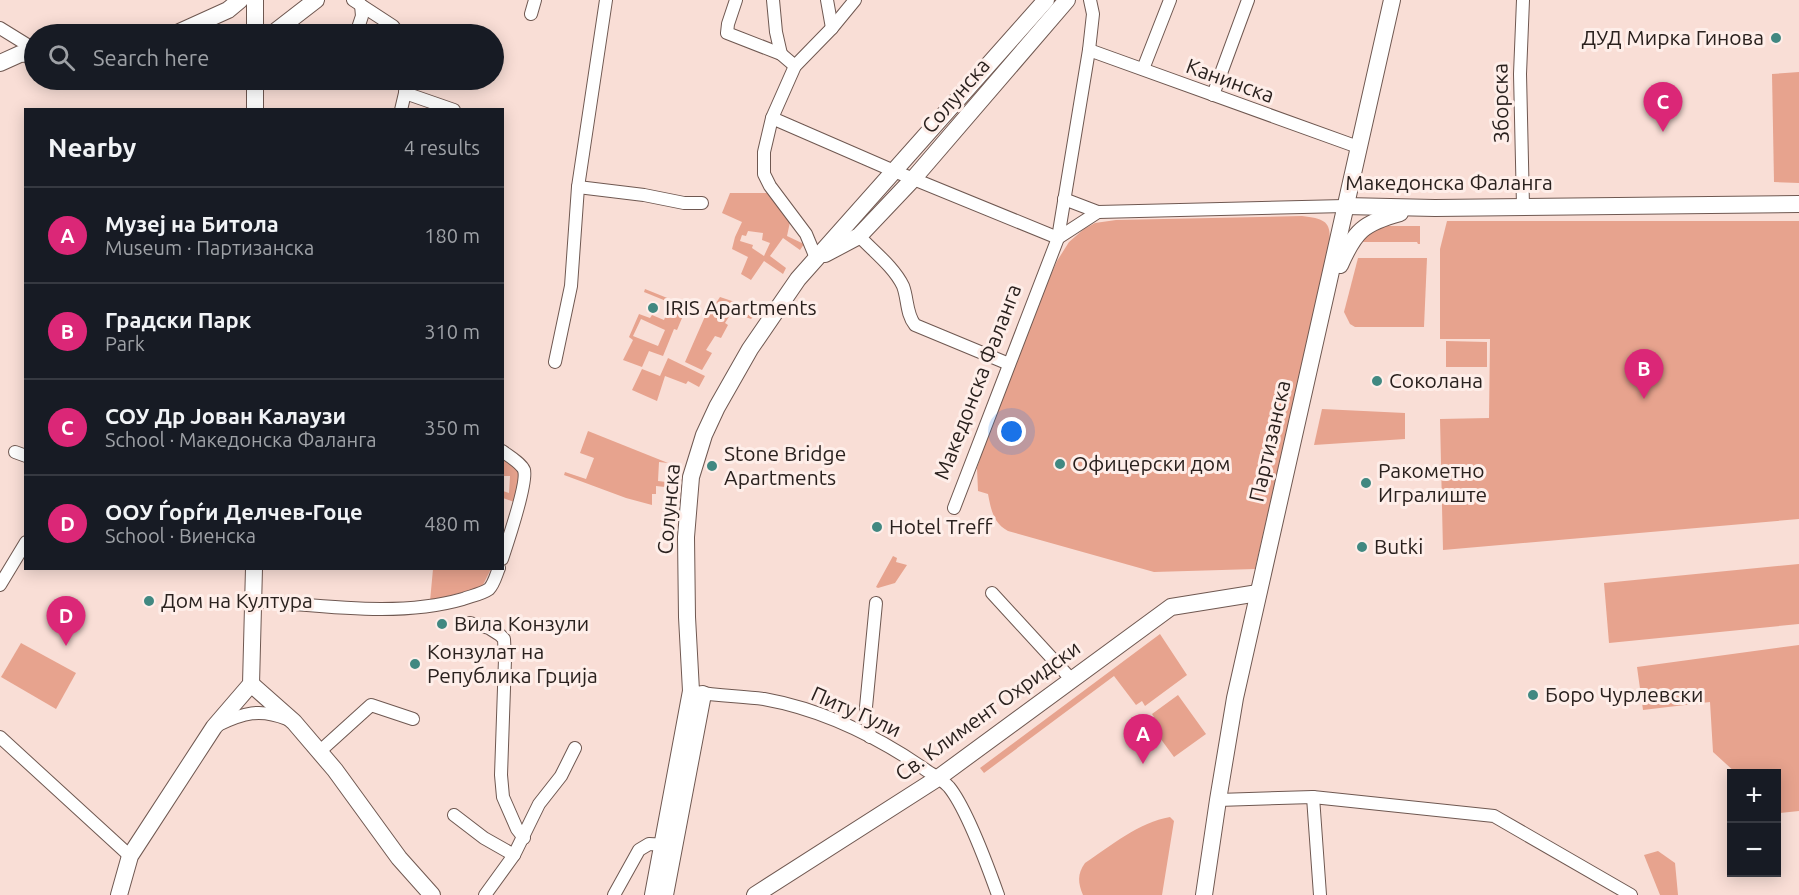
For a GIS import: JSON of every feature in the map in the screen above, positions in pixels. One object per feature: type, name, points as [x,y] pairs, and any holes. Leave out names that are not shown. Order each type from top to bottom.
[{"type":"street","points":[[197,24],[228,10],[240,0]]},
{"type":"street","points":[[255,0],[255,24]]},
{"type":"street","points":[[285,24],[316,0]]},
{"type":"street","points":[[531,14],[535,0]]},
{"type":"street","points":[[555,362],[571,286],[578,187],[606,0]]},
{"type":"street","points":[[736,0],[727,33],[781,54],[795,66]]},
{"type":"street","points":[[773,0],[781,54]]},
{"type":"street","points":[[827,0],[832,28]]},
{"type":"street","points":[[816,258],[806,234],[770,186],[764,174],[764,152],[772,118],[795,66],[832,28],[855,0]]},
{"type":"street","name":"Солунска","points":[[668,845],[697,692],[687,617],[687,537],[690,488],[695,461],[714,414],[746,356],[780,303],[816,258],[1046,0]]},
{"type":"street","name":"Солунска","points":[[816,258],[859,236],[914,178],[1067,0]]},
{"type":"street","points":[[1064,199],[1089,50],[1093,14],[1090,0]]},
{"type":"street","points":[[1143,69],[1170,0]]},
{"type":"street","points":[[1213,95],[1248,0]]},
{"type":"street","name":"Партизанска","points":[[1204,895],[1235,698],[1392,0]]},
{"type":"street","name":"Зборска","points":[[1523,0],[1520,74],[1523,206]]},
{"type":"street","points":[[357,3],[362,16],[359,24]]},
{"type":"street","points":[[357,3],[390,24]]},
{"type":"street","points":[[0,28],[24,44]]},
{"type":"street","name":"Канинска","points":[[1089,50],[1358,147]]},
{"type":"street","points":[[0,63],[24,53]]},
{"type":"street","points":[[246,90],[255,104]]},
{"type":"street","points":[[401,108],[405,90]]},
{"type":"street","points":[[405,93],[448,108]]},
{"type":"street","points":[[772,118],[1058,238],[1098,212]]},
{"type":"street","points":[[578,187],[644,195],[684,203],[702,203]]},
{"type":"street","name":"Македонска Фаланга","points":[[954,508],[1058,238],[1064,199],[1098,212],[1345,206],[1799,204]]},
{"type":"street","points":[[1324,302],[1350,243],[1360,230],[1379,219],[1419,207]]},
{"type":"street","points":[[859,236],[902,283],[910,319],[915,325],[1009,364]]},
{"type":"street","points":[[504,453],[522,467],[524,475],[521,494],[504,552]]},
{"type":"street","points":[[0,585],[24,545]]},
{"type":"street","points":[[119,895],[130,856],[214,727],[251,684],[254,570]]},
{"type":"street","points":[[253,601],[379,609],[423,608],[483,592],[491,586],[498,570]]},
{"type":"street","points":[[992,593],[1071,679]]},
{"type":"street","name":"Св. Климент Охридски","points":[[760,894],[938,778],[1171,607],[1258,593]]},
{"type":"street","points":[[870,737],[866,691],[876,603]]},
{"type":"street","points":[[470,623],[489,628],[504,639],[502,797],[517,829],[524,838]]},
{"type":"street","points":[[251,684],[294,722],[320,752],[404,864],[432,895]]},
{"type":"street","name":"Питу Гули","points":[[697,692],[764,699],[799,707],[890,747],[938,778],[952,792],[964,813],[998,895]]},
{"type":"street","points":[[320,752],[371,705],[412,719]]},
{"type":"street","points":[[214,727],[237,716],[258,711],[294,722]]},
{"type":"street","points":[[0,737],[130,856]]},
{"type":"street","points":[[485,895],[514,855],[539,804],[561,776],[575,748]]},
{"type":"street","points":[[1218,800],[1313,797],[1494,816],[1631,895]]},
{"type":"street","points":[[1313,797],[1320,895]]},
{"type":"street","points":[[454,815],[484,838],[514,855]]},
{"type":"street","points":[[614,895],[639,850],[649,844],[668,845]]},
{"type":"street","points":[[653,895],[668,845]]},
{"type":"street","points":[[665,895],[668,845]]},
{"type":"shaded area","points":[[1799,72],[1799,183],[1774,182],[1772,74]]},
{"type":"shaded area","points":[[730,193],[767,193],[790,222],[787,236],[804,244],[800,250],[783,238],[770,256],[786,268],[783,274],[764,261],[751,280],[741,274],[748,257],[732,249],[742,222],[722,213]],"holes":[[[748,231],[763,233],[762,240],[770,243],[764,256],[752,248],[753,245],[740,241],[742,235],[746,236]]]},
{"type":"shaded area","points":[[1302,216],[1326,223],[1330,232],[1329,248],[1255,569],[1154,572],[1003,528],[996,520],[988,494],[978,491],[977,468],[1036,308],[1057,261],[1069,242],[1095,223],[1116,220]]},
{"type":"shaded area","points":[[1447,221],[1799,221],[1799,519],[1443,550],[1440,419],[1489,418],[1490,339],[1440,339],[1440,249]]},
{"type":"shaded area","points":[[1386,226],[1420,226],[1420,244],[1417,242],[1363,242],[1369,233]]},
{"type":"shaded area","points":[[1358,258],[1427,258],[1424,327],[1355,327],[1350,324],[1344,312]]},
{"type":"shaded area","points":[[645,289],[687,306],[663,356],[649,351],[642,367],[623,360],[633,340],[629,337],[639,314],[650,318],[652,315],[664,320],[671,303],[644,292]],"holes":[[[641,319],[665,330],[658,346],[633,336]]]},
{"type":"shaded area","points":[[720,297],[744,305],[742,312],[753,317],[751,319],[732,312],[725,323],[728,325],[721,338],[715,336],[706,350],[712,353],[702,370],[685,362],[710,305],[714,306]]},
{"type":"shaded area","points":[[1446,341],[1487,342],[1487,367],[1446,367]]},
{"type":"shaded area","points":[[668,358],[705,376],[699,387],[688,381],[686,384],[665,376],[657,401],[632,390],[642,369],[660,376]]},
{"type":"shaded area","points":[[1322,409],[1405,413],[1405,439],[1314,445]]},
{"type":"shaded area","points":[[588,431],[668,463],[659,462],[658,481],[666,482],[665,487],[656,486],[656,494],[652,494],[652,505],[564,475],[565,472],[586,479],[594,458],[580,453]]},
{"type":"shaded area","points":[[504,457],[520,473],[514,502],[504,498],[504,491],[509,493],[510,476],[504,476]]},
{"type":"shaded area","points":[[893,556],[897,558],[896,562],[907,565],[895,583],[876,587]]},
{"type":"shaded area","points":[[1799,564],[1799,624],[1609,643],[1604,583]]},
{"type":"shaded area","points":[[433,570],[490,570],[482,587],[430,601]]},
{"type":"shaded area","points":[[1160,634],[1187,675],[1145,706],[1142,701],[1136,705],[1114,676],[984,773],[980,768]]},
{"type":"shaded area","points":[[21,643],[76,673],[56,709],[1,677]]},
{"type":"shaded area","points":[[1799,645],[1799,811],[1781,813],[1781,769],[1732,769],[1713,752],[1710,702],[1643,710],[1637,667]]},
{"type":"shaded area","points":[[1178,695],[1206,734],[1174,757],[1152,727],[1157,722],[1152,714]]},
{"type":"shaded area","points":[[1170,817],[1174,821],[1162,895],[1083,895],[1079,879],[1085,863],[1136,829]]},
{"type":"shaded area","points":[[1658,851],[1675,863],[1678,895],[1660,895],[1644,855]]},
{"type":"place","name":"ДУД Мирка Гинова","points":[[1776,38]]},
{"type":"place","name":"СОУ Др Јован Калаузи","points":[[1663,132]]},
{"type":"place","name":"IRIS Apartments","points":[[653,308]]},
{"type":"place","name":"Соколана","points":[[1377,381]]},
{"type":"place","name":"Градски Парк","points":[[1644,399]]},
{"type":"place","name":"Офицерски дом","points":[[1060,464]]},
{"type":"place","name":"Stone Bridge Apartments","points":[[712,466]]},
{"type":"place","name":"Ракометно Игралиште","points":[[1366,483]]},
{"type":"place","name":"Hotel Treff","points":[[877,527]]},
{"type":"place","name":"Butki","points":[[1362,547]]},
{"type":"place","name":"Дом на Култура","points":[[149,601]]},
{"type":"place","name":"Вила Конзули","points":[[442,624]]},
{"type":"place","name":"ООУ Ѓорѓи Делчев-Гоце","points":[[66,646]]},
{"type":"place","name":"Конзулат на Република Грција","points":[[415,664]]},
{"type":"place","name":"Боро Чурлевски","points":[[1533,695]]},
{"type":"place","name":"Музеј на Битола","points":[[1143,764]]}]
